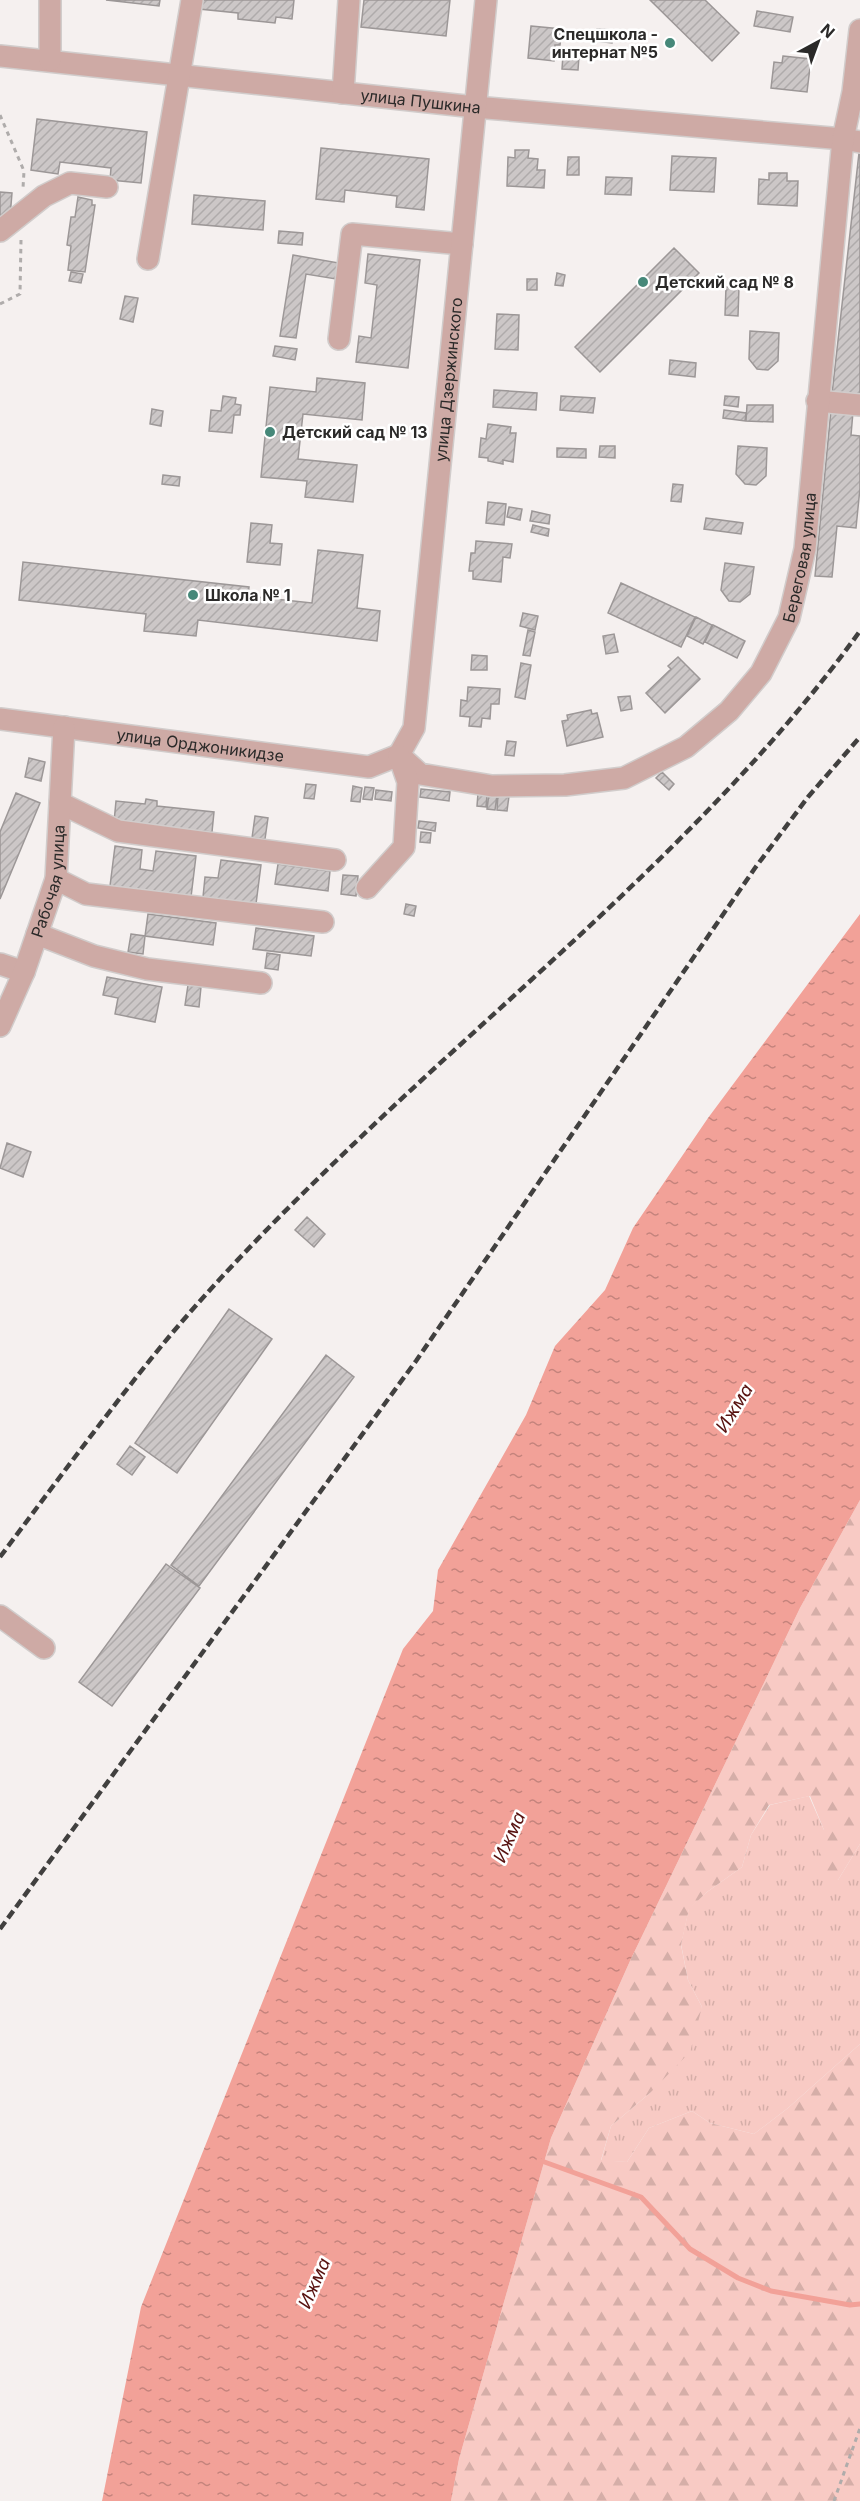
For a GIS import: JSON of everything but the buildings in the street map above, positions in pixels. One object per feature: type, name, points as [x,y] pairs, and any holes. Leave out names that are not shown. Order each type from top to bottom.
[{"type":"street","points":[[50,0],[50,60]]},
{"type":"street","points":[[148,259],[192,0]]},
{"type":"street","points":[[343,93],[349,0]]},
{"type":"street","name":"улица Дзержинского","points":[[399,756],[414,728],[486,0]]},
{"type":"street","name":"Береговая улица","points":[[399,756],[420,774],[492,786],[565,785],[624,778],[686,747],[729,711],[761,673],[789,618],[805,549],[817,401],[851,140],[853,92],[860,30]]},
{"type":"street","name":"улица Пушкина","points":[[0,56],[475,107],[851,140]]},
{"type":"street","points":[[0,231],[44,196],[70,183],[107,188]]},
{"type":"street","points":[[339,339],[352,234],[462,244]]},
{"type":"street","points":[[817,401],[860,405]]},
{"type":"street","name":"улица Орджоникидзе","points":[[0,719],[369,766],[399,756]]},
{"type":"street","name":"Рабочая улица","points":[[0,1026],[24,972],[56,879],[64,727]]},
{"type":"street","points":[[367,888],[404,847],[408,782],[399,756]]},
{"type":"street","points":[[60,803],[118,831],[335,860]]},
{"type":"street","points":[[56,879],[86,894],[323,922]]},
{"type":"street","points":[[37,934],[94,956],[147,969],[261,983]]},
{"type":"street","points":[[0,964],[24,972]]},
{"type":"street","points":[[0,1616],[44,1648]]},
{"type":"path","points":[[834,2501],[860,2428]]},
{"type":"green space","points":[[860,1500],[860,1844],[838,1880],[817,1864],[824,1830],[810,1796],[769,1805],[751,1835],[742,1867],[707,1892],[689,1909],[681,1945],[688,1980],[702,2007],[690,2052],[650,2093],[611,2126],[601,2160],[627,2162],[649,2128],[692,2111],[710,2123],[754,2134],[788,2108],[860,2044],[860,2501],[451,2501],[459,2459],[551,2138],[630,1961],[800,1608]]},
{"type":"green space","points":[[809,1796],[824,1830],[838,1880],[860,1844],[860,2044],[788,2108],[754,2134],[710,2123],[692,2111],[649,2128],[627,2162],[601,2161],[611,2126],[650,2093],[702,2007],[688,1980],[681,1944],[689,1908],[742,1867],[751,1835],[770,1805]]},
{"type":"water","name":"Ижма","points":[[860,914],[860,1500],[800,1608],[630,1961],[551,2138],[459,2459],[451,2501],[102,2501],[141,2307],[403,1649],[433,1611],[438,1570],[526,1415],[555,1346],[605,1290],[633,1228],[708,1118]]},
{"type":"waterway","points":[[539,2160],[641,2197],[690,2249],[738,2278],[771,2291],[850,2305],[860,2304]]},
{"type":"railway","points":[[0,1557],[134,1380],[175,1329],[220,1279],[337,1160],[611,906],[677,841],[742,774],[803,704],[860,631]]},
{"type":"railway","points":[[0,1929],[416,1361],[755,868],[808,797],[860,737]]},
{"type":"place","name":"Спецшкола - интернат №5","points":[[670,43]]},
{"type":"place","name":"Детский сад № 8","points":[[643,282]]},
{"type":"place","name":"Детский сад № 13","points":[[270,432]]},
{"type":"place","name":"Школа № 1","points":[[193,595]]}]
